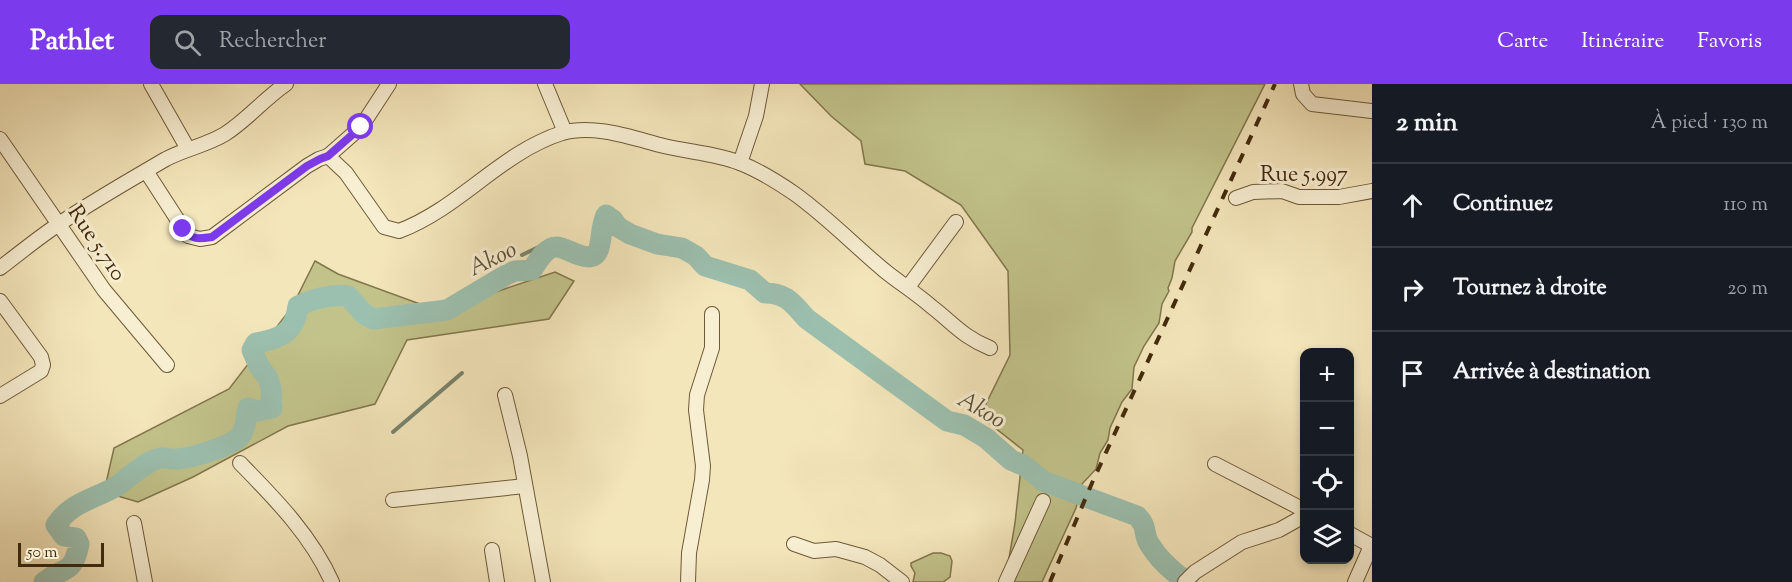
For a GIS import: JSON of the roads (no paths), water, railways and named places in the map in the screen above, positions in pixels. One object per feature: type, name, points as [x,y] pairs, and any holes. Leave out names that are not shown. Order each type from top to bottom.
[{"type":"street","points":[[151,84],[188,149]]},
{"type":"street","points":[[0,268],[59,223],[146,171],[188,149],[209,143],[238,125],[286,84]]},
{"type":"street","points":[[146,171],[188,236],[200,239],[212,237],[307,166],[328,156],[361,127],[389,84]]},
{"type":"street","points":[[544,84],[565,132]]},
{"type":"street","points":[[740,163],[756,116],[762,84]]},
{"type":"street","points":[[1301,84],[1303,94],[1312,104],[1372,111]]},
{"type":"street","points":[[328,156],[351,179],[384,227],[399,231],[465,193],[511,156],[538,142],[565,132],[592,131],[624,135],[740,163],[794,194],[971,341],[990,348]]},
{"type":"street","name":"Rue 5.710","points":[[0,138],[104,290],[167,365]]},
{"type":"street","name":"Rue 5.997","points":[[1236,198],[1252,192],[1282,191],[1299,197],[1339,197],[1372,191]]},
{"type":"street","points":[[908,287],[956,222]]},
{"type":"street","points":[[0,301],[41,357],[43,365],[41,370],[0,396]]},
{"type":"street","points":[[688,582],[689,553],[703,466],[696,410],[697,395],[712,348],[712,314]]},
{"type":"street","points":[[505,395],[520,456],[543,582]]},
{"type":"street","points":[[240,463],[277,501],[309,539],[332,582]]},
{"type":"street","points":[[1215,465],[1300,508]]},
{"type":"street","points":[[393,500],[525,486]]},
{"type":"street","points":[[1006,582],[1043,501]]},
{"type":"street","points":[[1190,577],[1242,542],[1279,530],[1300,519]]},
{"type":"street","points":[[134,523],[145,582]]},
{"type":"street","points":[[1354,536],[1371,546],[1355,582]]},
{"type":"street","points":[[794,544],[813,551],[836,549],[865,557],[902,582]]},
{"type":"street","points":[[492,550],[497,582]]},
{"type":"waterway","name":"Akoo","points":[[44,582],[67,569],[77,554],[79,544],[76,538],[64,536],[56,525],[69,511],[117,486],[154,460],[179,459],[209,452],[229,444],[243,432],[248,408],[258,411],[272,408],[268,378],[259,366],[252,350],[256,343],[285,333],[294,322],[298,306],[323,298],[348,296],[364,314],[373,319],[447,310],[506,275],[515,271],[532,270],[549,249],[556,247],[591,257],[599,248],[606,215],[618,227],[630,234],[657,244],[682,248],[696,256],[705,266],[750,280],[765,293],[784,297],[807,319],[947,421],[964,425],[986,438],[1011,460],[1025,466],[1043,481],[1137,516],[1154,550],[1187,582]]},
{"type":"waterway","points":[[522,255],[547,243],[552,248]]},
{"type":"waterway","points":[[393,432],[462,373]]},
{"type":"railway","points":[[1050,582],[1092,483],[1275,84]]}]
